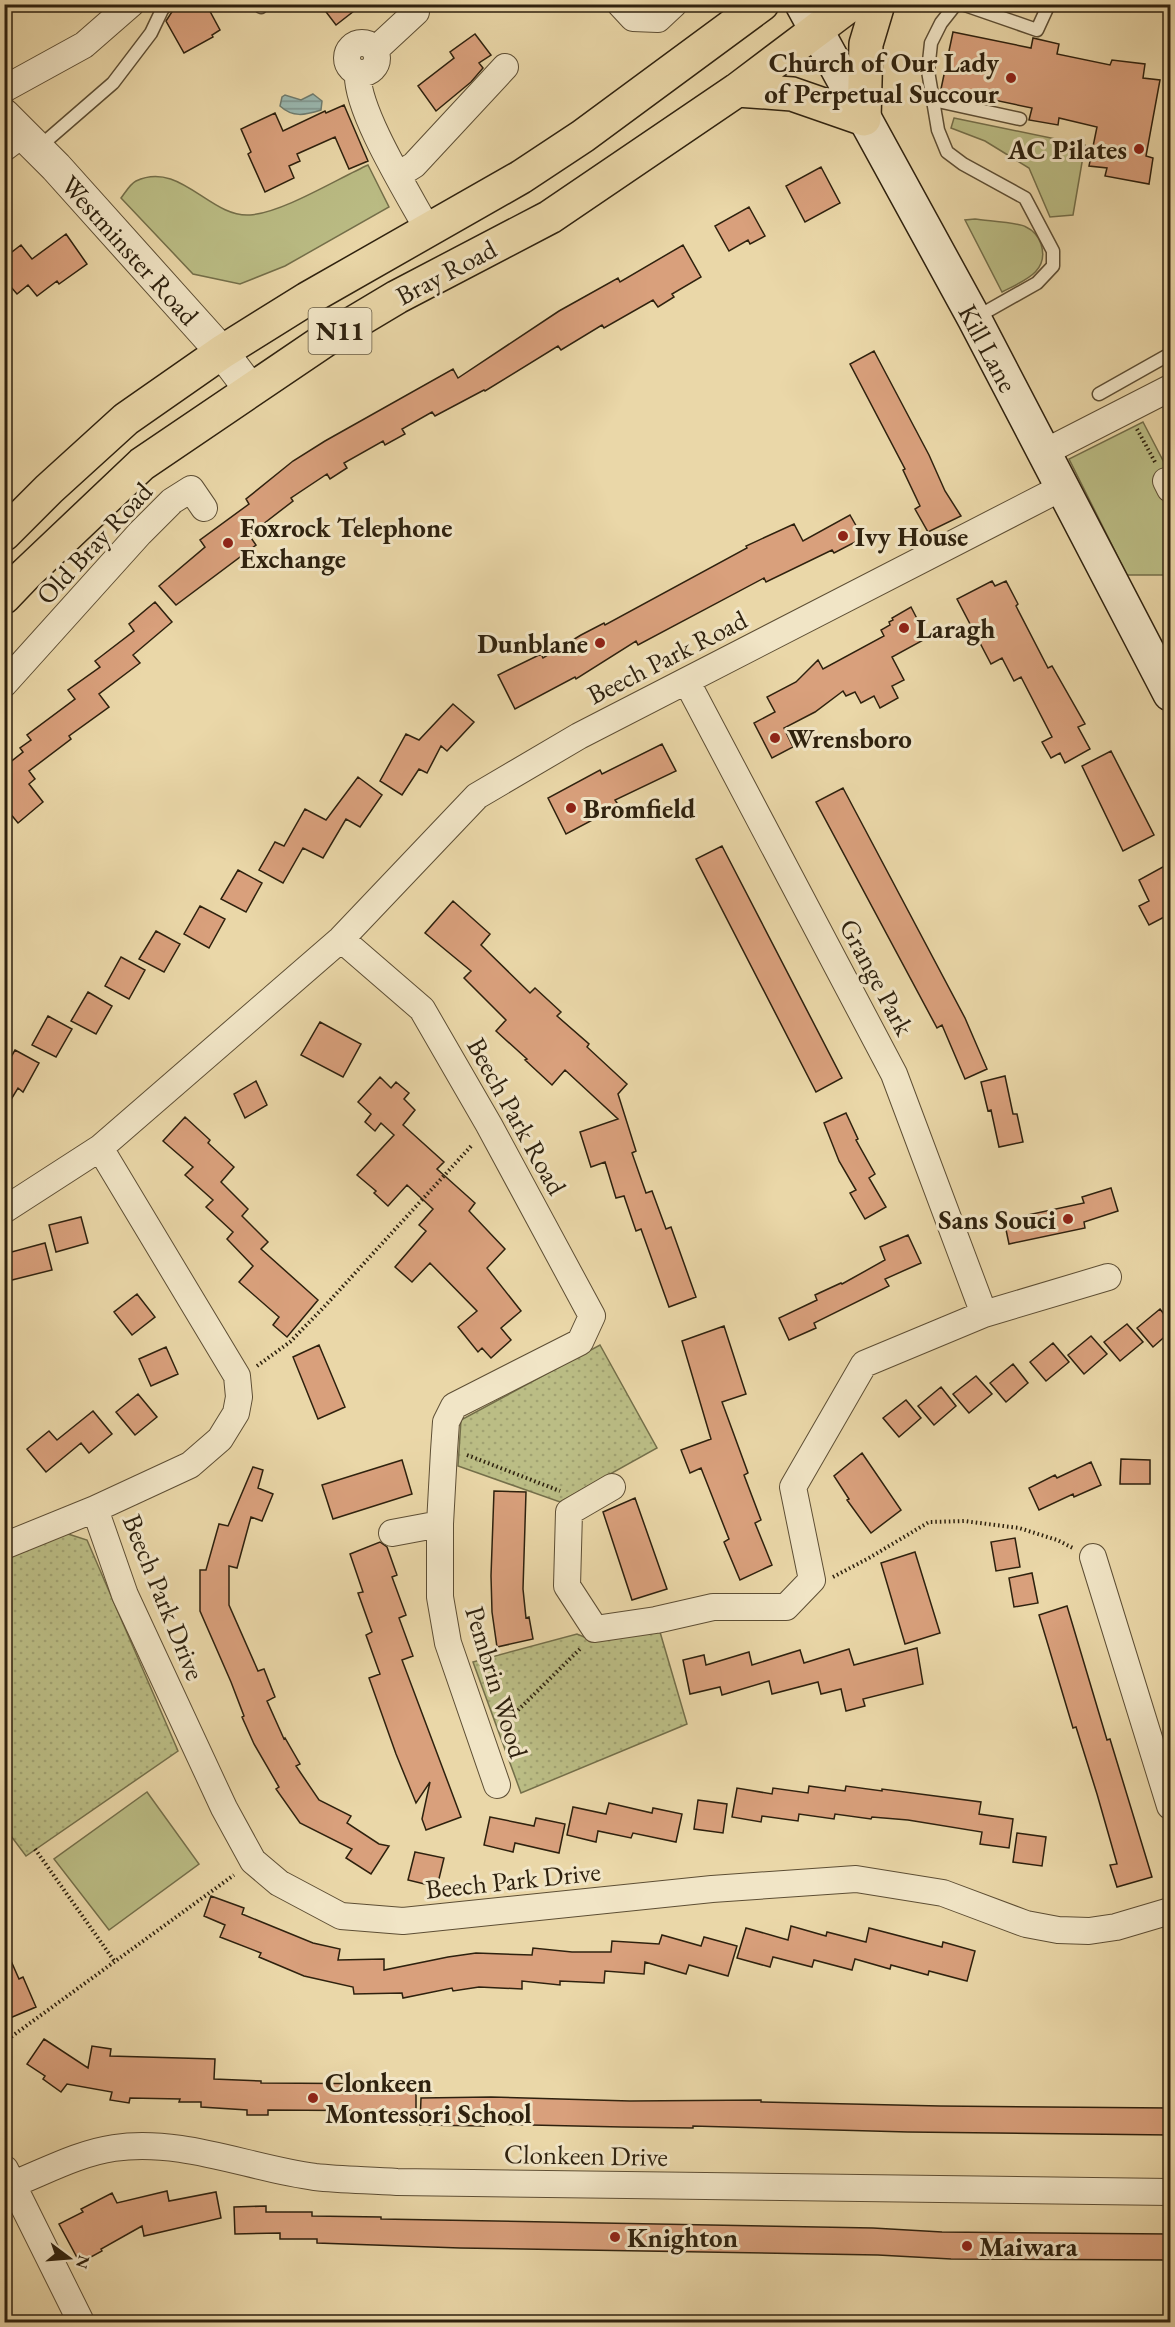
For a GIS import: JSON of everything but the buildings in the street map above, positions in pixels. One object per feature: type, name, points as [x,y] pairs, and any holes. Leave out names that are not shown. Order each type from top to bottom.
[{"type":"highway","name":"N11","points":[[810,17],[851,4]]},
{"type":"highway","points":[[737,90],[792,94],[864,118],[866,44],[878,4]]},
{"type":"highway","name":"Bray Road","points":[[4,534],[49,489],[126,419],[222,352],[307,299],[521,177],[583,136],[760,6]]},
{"type":"highway","name":"Bray Road","points":[[4,597],[142,464],[325,340],[388,302],[550,217],[737,90],[810,17]]},
{"type":"main road","name":"Kill Lane","points":[[810,17],[974,318],[1170,694]]},
{"type":"street","points":[[4,89],[84,45],[131,4]]},
{"type":"street","points":[[620,4],[633,18],[658,19],[674,4]]},
{"type":"street","points":[[416,12],[375,50],[363,43],[351,48],[347,56],[348,65],[358,73],[357,81],[366,113],[428,230]]},
{"type":"street","points":[[398,175],[414,165],[505,67]]},
{"type":"street","name":"Westminster Road","points":[[18,136],[222,352],[250,389]]},
{"type":"street","points":[[1043,453],[1170,388]]},
{"type":"street","name":"Beech Park Road","points":[[4,1210],[100,1148],[341,939],[477,796],[579,736],[1063,487]]},
{"type":"street","name":"Old Bray Road","points":[[4,684],[140,533],[172,501],[191,489],[204,508]]},
{"type":"street","name":"Grange Park","points":[[687,682],[894,1074],[984,1314]]},
{"type":"street","name":"Beech Park Road","points":[[341,939],[422,1009],[489,1125],[592,1316]]},
{"type":"street","points":[[100,1148],[237,1376]]},
{"type":"street","points":[[612,1487],[569,1512],[567,1586],[595,1629],[656,1620],[713,1607],[786,1607],[812,1580],[793,1487],[864,1364],[984,1314],[1108,1277]]},
{"type":"street","name":"Pembrin Wood","points":[[497,1785],[448,1643],[440,1597],[440,1524],[446,1422],[454,1406],[579,1342],[592,1316]]},
{"type":"street","name":"Beech Park Drive","points":[[4,1545],[95,1509],[190,1465],[220,1439],[236,1413],[239,1397],[237,1376]]},
{"type":"street","name":"Beech Park Drive","points":[[95,1509],[125,1595],[224,1808],[253,1861],[279,1883],[341,1916],[403,1921],[711,1889],[856,1879],[943,1893],[1026,1924],[1058,1930],[1089,1931],[1116,1927],[1170,1911]]},
{"type":"street","points":[[392,1533],[440,1524]]},
{"type":"street","points":[[1093,1557],[1170,1806]]},
{"type":"street","name":"Clonkeen Drive","points":[[8,2177],[94,2152],[150,2145],[221,2156],[315,2177],[397,2182],[1170,2192]]},
{"type":"street","points":[[8,2177],[81,2322]]},
{"type":"lane","points":[[18,136],[113,83],[151,33],[167,4]]},
{"type":"lane","points":[[956,4],[941,23],[931,44],[928,71],[938,130],[946,152],[963,164],[1025,198],[1053,251],[1053,266],[1037,283],[974,318]]},
{"type":"lane","points":[[962,4],[1037,30],[1049,4]]},
{"type":"lane","points":[[933,100],[1020,119]]},
{"type":"lane","points":[[1099,394],[1170,354]]},
{"type":"path","points":[[1127,411],[1168,485]]},
{"type":"path","points":[[237,1376],[248,1372],[290,1342],[443,1178],[489,1125]]},
{"type":"path","points":[[459,1452],[561,1491]]},
{"type":"path","points":[[812,1580],[829,1579],[929,1522],[964,1521],[1019,1528],[1057,1540],[1093,1557]]},
{"type":"path","points":[[498,1730],[590,1639]]},
{"type":"path","points":[[35,1849],[115,1962]]},
{"type":"path","points":[[4,2042],[253,1861]]},
{"type":"green space","points":[[954,118],[1085,145],[1073,215],[1050,217],[1029,168],[985,141],[951,128]]},
{"type":"green space","points":[[368,165],[389,207],[285,266],[240,284],[193,274],[121,198],[136,181],[152,177],[167,178],[181,183],[235,214],[250,215],[263,213],[293,202]]},
{"type":"green space","points":[[965,220],[1016,224],[1031,230],[1041,244],[1043,254],[1038,269],[1026,279],[1002,292]]},
{"type":"green space","points":[[1143,422],[1170,474],[1170,575],[1127,575],[1069,459]]},
{"type":"green space","points":[[600,1345],[657,1448],[560,1502],[458,1466],[461,1420]]},
{"type":"green space","points":[[65,1533],[87,1540],[178,1751],[26,1856],[5,1828],[5,1558]]},
{"type":"green space","points":[[660,1632],[687,1724],[521,1793],[473,1662],[577,1634],[594,1641]]},
{"type":"green space","points":[[147,1792],[199,1864],[109,1930],[54,1859]]},
{"type":"water","points":[[313,94],[322,101],[321,110],[294,114],[280,106],[282,97],[285,95],[301,100]]},
{"type":"place","name":"Church of Our Lady of Perpetual Succour","points":[[1011,78]]},
{"type":"place","name":"AC Pilates","points":[[1139,149]]},
{"type":"place","name":"Ivy House","points":[[843,536]]},
{"type":"place","name":"Foxrock Telephone Exchange","points":[[228,543]]},
{"type":"place","name":"Laragh","points":[[904,628]]},
{"type":"place","name":"Dunblane","points":[[600,643]]},
{"type":"place","name":"Wrensboro","points":[[775,738]]},
{"type":"place","name":"Bromfield","points":[[571,808]]},
{"type":"place","name":"Sans Souci","points":[[1068,1219]]},
{"type":"place","name":"Clonkeen Montessori School","points":[[313,2098]]},
{"type":"place","name":"Knighton","points":[[615,2237]]},
{"type":"place","name":"Maiwara","points":[[967,2246]]}]
